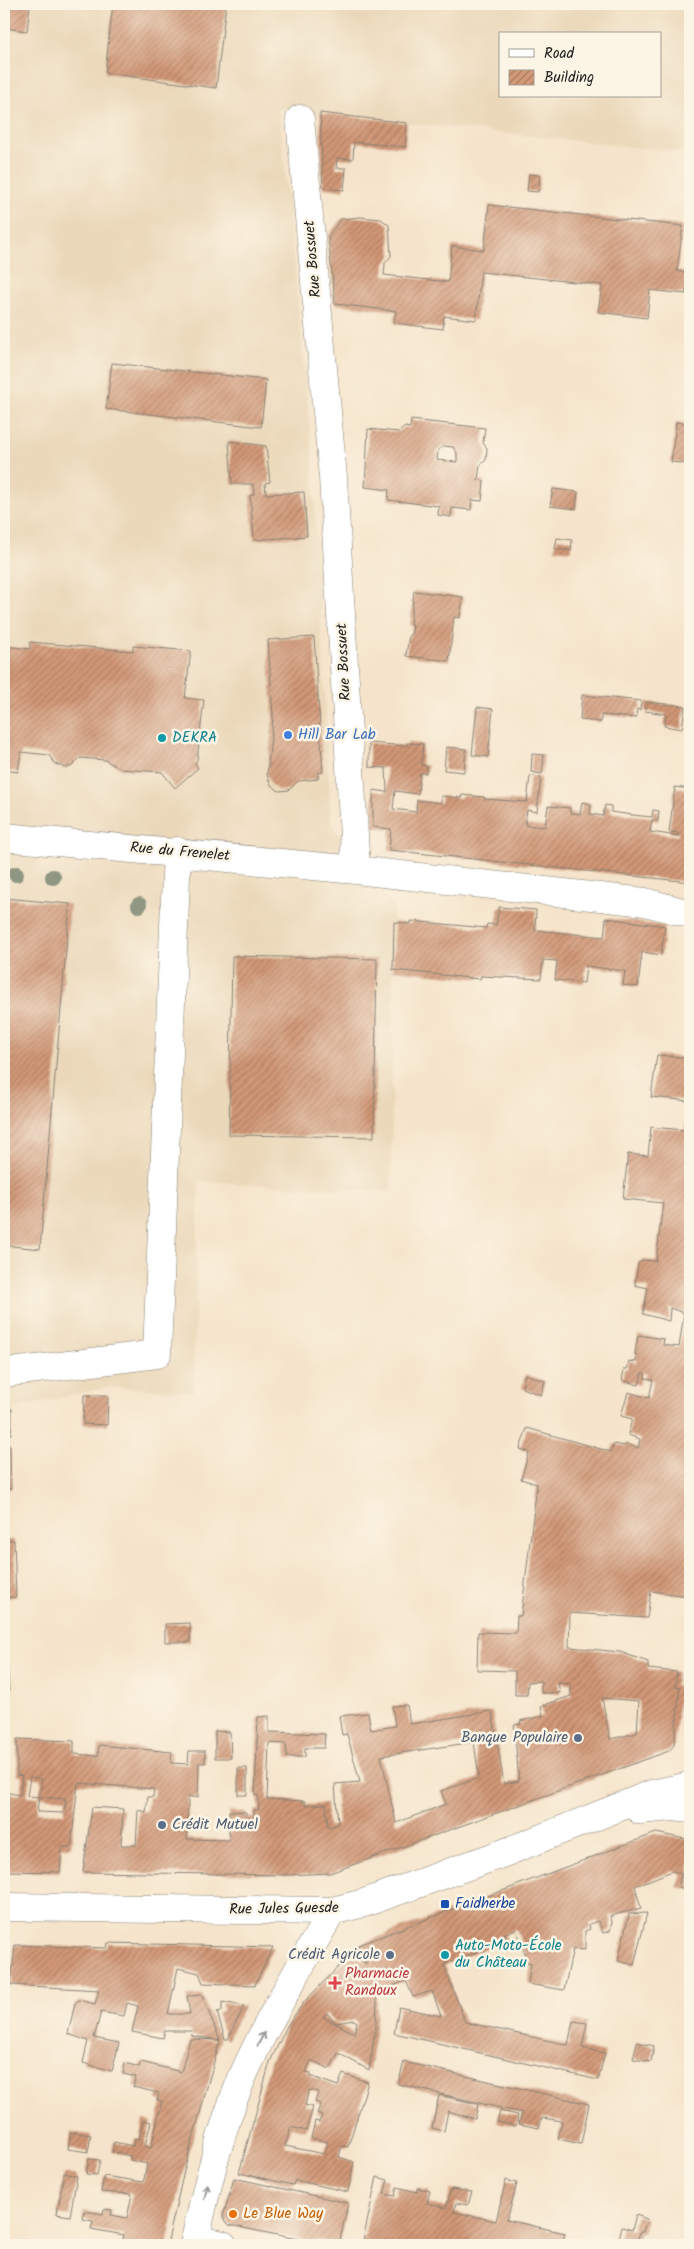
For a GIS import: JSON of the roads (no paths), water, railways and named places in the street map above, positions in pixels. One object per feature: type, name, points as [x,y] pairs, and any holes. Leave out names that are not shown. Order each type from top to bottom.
[{"type":"street","name":"Rue Bossuet","points":[[300,119],[333,477],[356,870]]},
{"type":"street","name":"Rue du Frenelet","points":[[4,836],[177,851],[356,870]]},
{"type":"street","points":[[4,1372],[157,1354],[177,851]]},
{"type":"street","points":[[356,870],[645,902],[690,914]]},
{"type":"street","name":"Rue Jules Guesde","points":[[4,1907],[332,1911],[364,1903],[580,1824],[690,1797]]},
{"type":"street","points":[[224,2245],[194,2242],[219,2144],[243,2077],[265,2031],[332,1911]]},
{"type":"place","name":"Hill Bar Lab","points":[[288,735]]},
{"type":"place","name":"DEKRA","points":[[162,738]]},
{"type":"place","name":"Banque Populaire","points":[[578,1738]]},
{"type":"place","name":"Crédit Mutuel","points":[[162,1825]]},
{"type":"place","name":"Faidherbe","points":[[445,1904]]},
{"type":"place","name":"Crédit Agricole","points":[[390,1955]]},
{"type":"place","name":"Auto-Moto-École du Château","points":[[445,1955]]},
{"type":"place","name":"Pharmacie Randoux","points":[[335,1983]]},
{"type":"place","name":"Le Blue Way","points":[[233,2214]]}]
